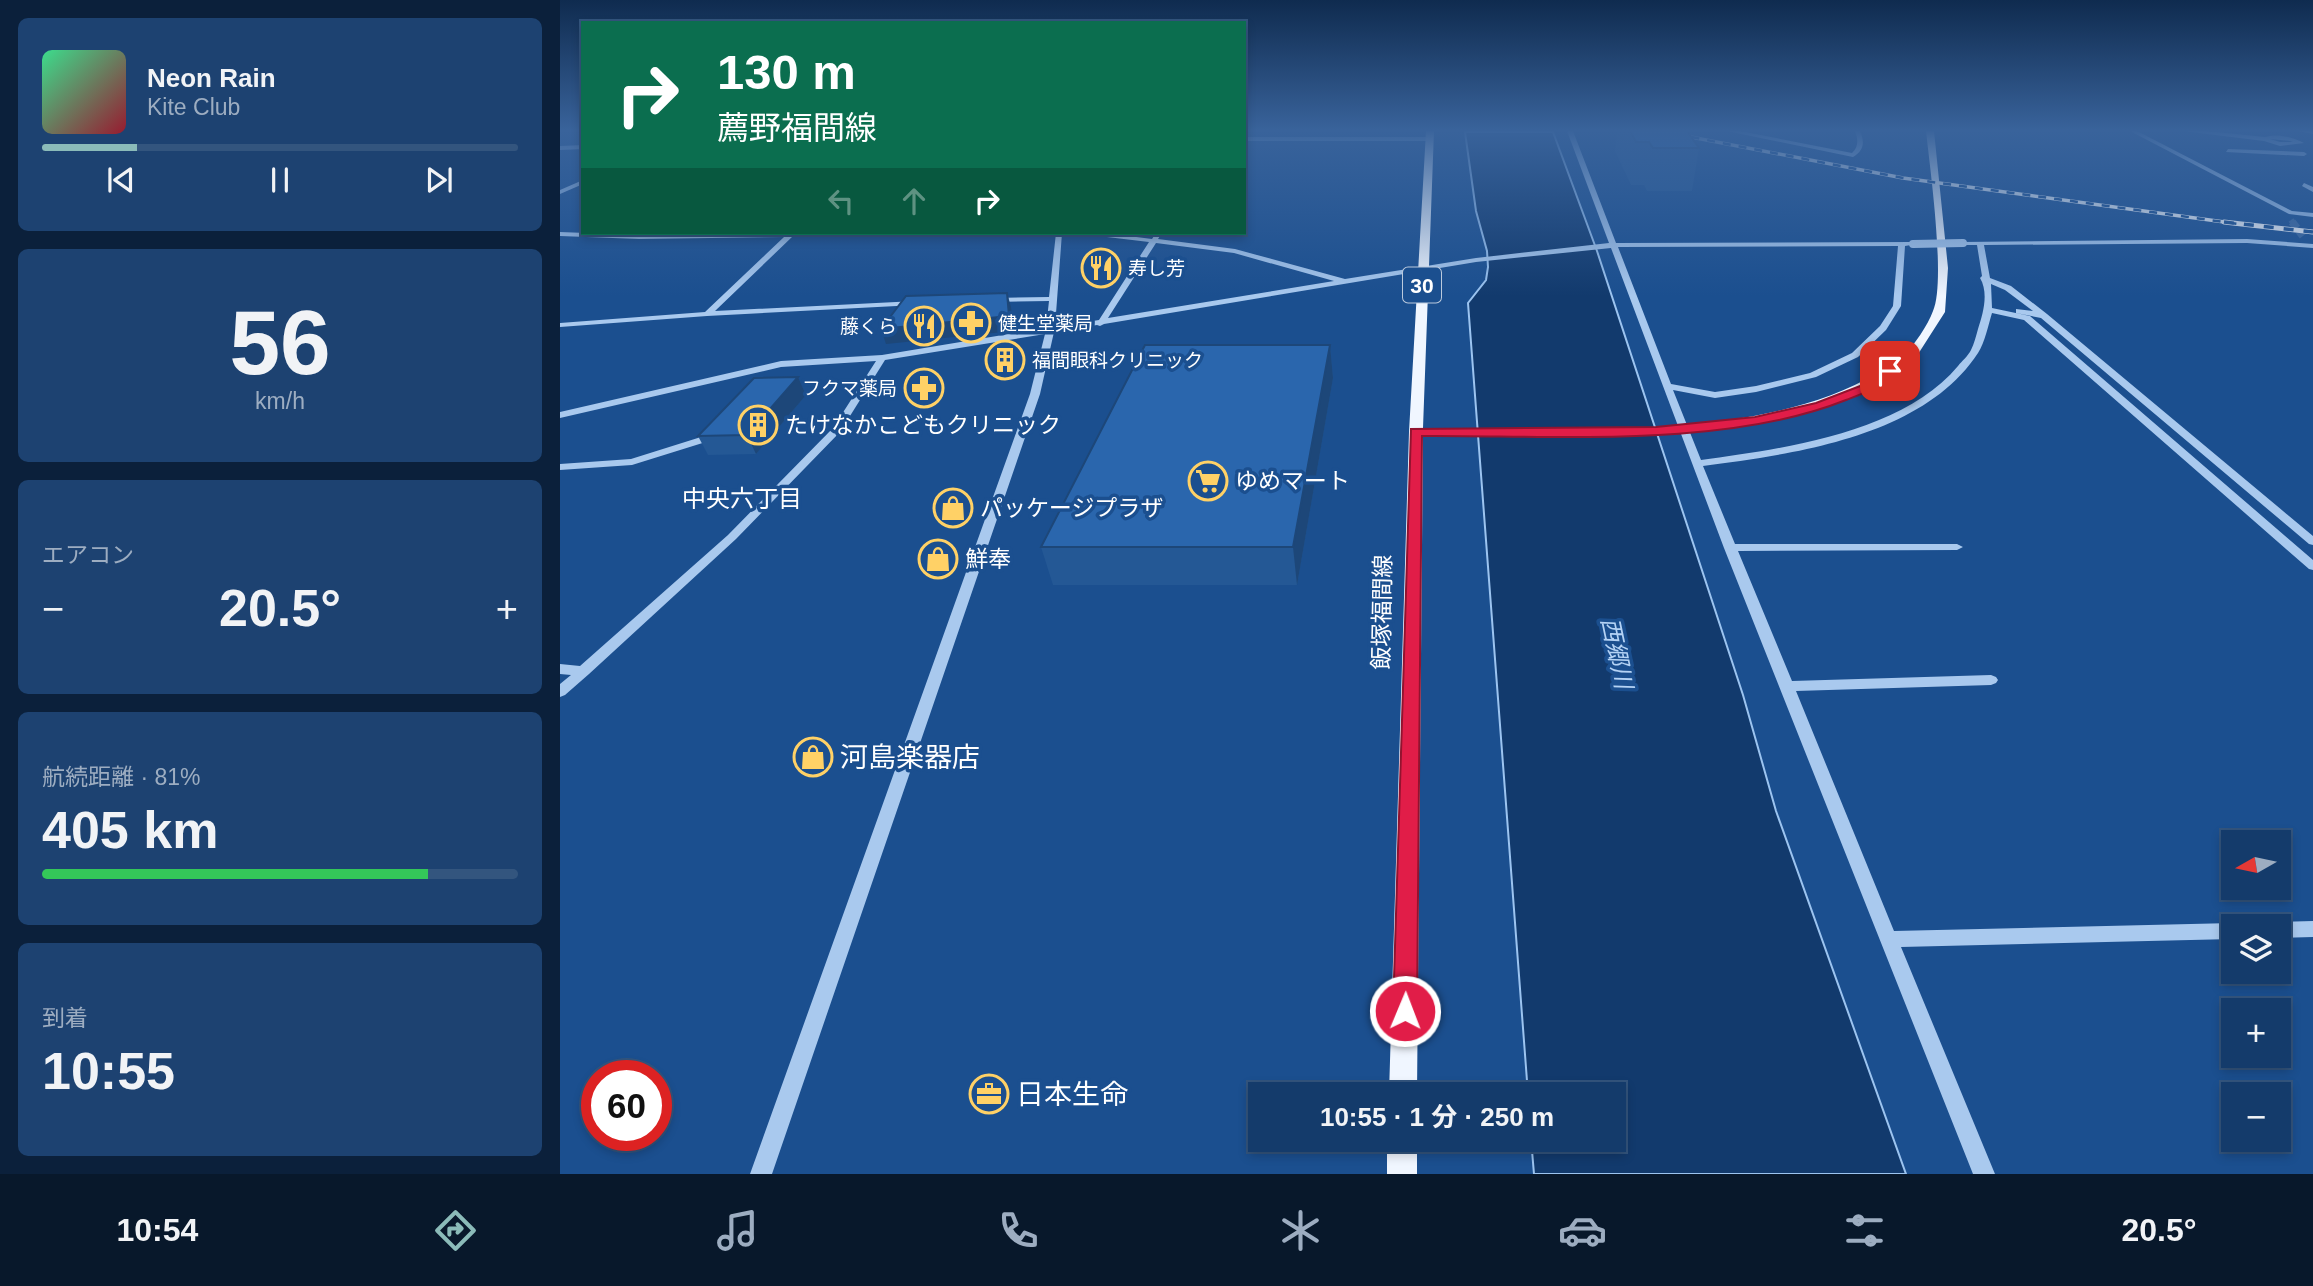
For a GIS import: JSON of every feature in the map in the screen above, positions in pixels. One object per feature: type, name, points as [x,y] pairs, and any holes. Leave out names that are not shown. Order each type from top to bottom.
[{"type":"main road","name":"飯塚福間線","points":[[1403,1082],[1416,432],[1427,186]]},
{"type":"main road","points":[[1416,432],[1684,429],[1755,421],[1833,401],[1872,385],[1908,358],[1931,332],[1940,309],[1943,276],[1937,186]]},
{"type":"main road","points":[[1402,1152],[1402,1174]]},
{"type":"street","points":[[1588,186],[1608,245],[1668,386],[1730,548],[1984,1174]]},
{"type":"street","points":[[2233,186],[2291,217],[2313,215]]},
{"type":"street","points":[[560,234],[581,235]]},
{"type":"street","points":[[586,235],[827,235]]},
{"type":"street","points":[[761,1174],[1035,394],[1050,331],[1059,235]]},
{"type":"street","points":[[1102,235],[1235,251],[1346,282]]},
{"type":"street","points":[[1100,324],[1158,235]]},
{"type":"street","points":[[707,314],[789,236]]},
{"type":"street","points":[[2303,236],[2312,246]]},
{"type":"street","points":[[560,415],[781,364],[882,358],[1476,260],[1608,245],[2247,241],[2312,246]]},
{"type":"street","points":[[1697,464],[1815,445],[1859,432],[1942,389],[1964,365],[1982,338],[1988,307],[1980,243]]},
{"type":"street","points":[[1668,386],[1715,395],[1756,389],[1813,375],[1854,355],[1883,328],[1898,306],[1902,244]]},
{"type":"street","points":[[1984,278],[2008,288],[2044,316],[2313,542]]},
{"type":"street","points":[[980,301],[1054,299]]},
{"type":"street","points":[[560,326],[707,314],[930,303]]},
{"type":"street","points":[[1988,307],[2044,316]]},
{"type":"street","points":[[1988,307],[2026,318],[2313,566]]},
{"type":"street","points":[[560,692],[732,537],[837,430],[882,358]]},
{"type":"street","points":[[762,383],[781,364]]},
{"type":"street","points":[[560,467],[632,462],[705,439],[724,421]]},
{"type":"street","points":[[1730,548],[1957,547]]},
{"type":"street","points":[[560,669],[584,670]]},
{"type":"street","points":[[1787,686],[1991,680]]},
{"type":"street","points":[[2291,930],[2313,929]]},
{"type":"street","points":[[1889,939],[2221,931]]},
{"type":"water","name":"西郷川","points":[[1472,186],[1573,186],[1597,251],[1743,695],[1776,811],[1906,1174],[1534,1174],[1532,1152],[1626,1152],[1626,1082],[1527,1082],[1468,303],[1486,280],[1487,251]]},
{"type":"building","points":[[1007,293],[1009,316],[881,329],[906,296]]},
{"type":"building","name":"ゆめマート","points":[[1145,345],[1330,345],[1293,547],[1041,547]]},
{"type":"building","points":[[798,377],[747,435],[698,436],[754,378]]},
{"type":"tunnel","points":[[2291,220],[2294,224]]},
{"type":"tunnel","points":[[2292,222],[2303,236]]},
{"type":"railway","points":[[1960,186],[2226,222]]},
{"type":"railway","points":[[2226,222],[2313,232]]},
{"type":"railway","points":[[2226,222],[2239,224]]},
{"type":"place","name":"寿し芳","points":[[1101,268]]},
{"type":"place","name":"健生堂薬局","points":[[971,323]]},
{"type":"place","name":"藤くら","points":[[924,326]]},
{"type":"place","name":"福間眼科クリニック","points":[[1005,360]]},
{"type":"place","name":"フクマ薬局","points":[[924,388]]},
{"type":"place","name":"たけなかこどもクリニック","points":[[758,425]]},
{"type":"place","name":"ゆめマート","points":[[1208,481]]},
{"type":"place","name":"パッケージプラザ","points":[[953,508]]},
{"type":"place","name":"鮮奉","points":[[938,559]]},
{"type":"place","name":"河島楽器店","points":[[813,757]]},
{"type":"place","name":"日本生命","points":[[989,1094]]},
{"type":"district","name":"中央六丁目","points":[[742,498]]},
{"type":"route","points":[[1405,1011],[1416,432],[1656,431],[1755,421],[1820,406],[1872,385],[1890,371]]}]
